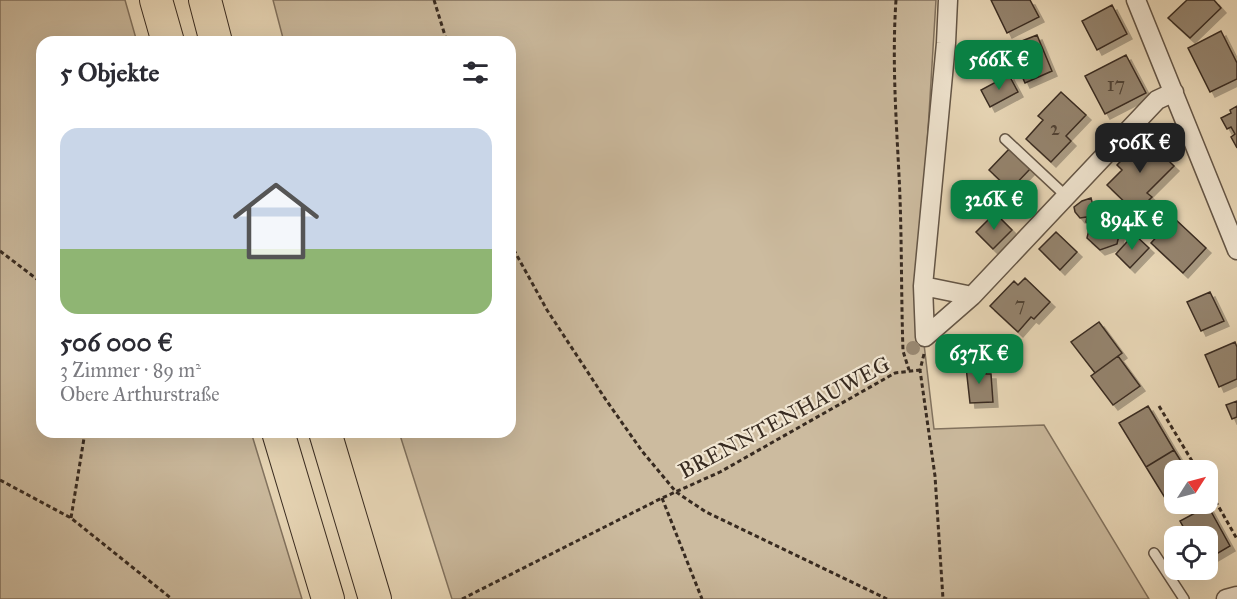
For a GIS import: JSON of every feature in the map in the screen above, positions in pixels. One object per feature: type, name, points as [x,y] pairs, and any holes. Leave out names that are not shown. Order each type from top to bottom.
[{"type":"highway","points":[[156,0],[166,36]]},
{"type":"highway","points":[[205,0],[214,36]]},
{"type":"highway","points":[[280,438],[328,599]]},
{"type":"highway","points":[[327,438],[375,599]]},
{"type":"street","points":[[948,0],[923,286],[925,337],[972,296],[1158,100],[1174,92]]},
{"type":"street","points":[[1136,0],[1237,250]]},
{"type":"street","points":[[923,286],[972,296]]},
{"type":"street","points":[[1226,599],[1237,596]]},
{"type":"lane","points":[[1005,140],[1066,196]]},
{"type":"lane","points":[[1154,553],[1184,599]]},
{"type":"path","points":[[434,0],[445,36]]},
{"type":"path","points":[[896,0],[893,37],[894,120],[899,176],[903,351],[909,370]]},
{"type":"path","points":[[0,251],[36,278]]},
{"type":"path","name":"BRENNTENHAUWEG","points":[[516,254],[547,310],[606,399],[642,451],[676,492],[720,472],[895,374],[920,370],[935,476],[943,599]]},
{"type":"path","points":[[1159,406],[1191,460]]},
{"type":"path","points":[[71,518],[84,438]]},
{"type":"path","points":[[0,480],[71,518],[172,599]]},
{"type":"path","points":[[462,599],[676,492],[706,512],[887,599]]},
{"type":"path","points":[[662,498],[702,599]]},
{"type":"path","points":[[1218,506],[1237,539]]},
{"type":"shaded area","points":[[0,0],[125,0],[135,36],[36,36],[36,438],[253,438],[302,599],[0,599]]},
{"type":"shaded area","points":[[273,0],[936,0],[918,293],[934,429],[1044,425],[1149,599],[452,599],[401,438],[516,438],[516,36],[282,36]]},
{"type":"building","points":[[991,0],[1030,0],[1039,17],[1007,33]]},
{"type":"building","points":[[1187,0],[1214,0],[1221,8],[1190,38],[1168,18]]},
{"type":"building","points":[[1112,5],[1127,34],[1097,50],[1082,21]]},
{"type":"building","points":[[1221,31],[1237,63],[1237,79],[1210,92],[1188,48]]},
{"type":"building","points":[[1037,35],[1052,71],[1025,83],[1009,46]]},
{"type":"building","points":[[1126,55],[1146,93],[1105,114],[1085,76]]},
{"type":"building","points":[[1009,75],[1018,92],[990,107],[981,90]]},
{"type":"building","points":[[1061,92],[1086,115],[1066,136],[1071,141],[1051,162],[1026,139],[1043,120],[1038,116]]},
{"type":"building","points":[[1237,106],[1237,148],[1231,137],[1235,134],[1231,127],[1227,129],[1221,118],[1231,113],[1230,110]]},
{"type":"building","points":[[1144,137],[1174,166],[1147,193],[1152,197],[1136,213],[1107,185],[1122,170],[1117,165]]},
{"type":"building","points":[[1009,149],[1030,169],[1010,190],[989,170]]},
{"type":"building","points":[[1091,198],[1095,213],[1102,211],[1109,217],[1107,220],[1120,231],[1117,244],[1100,250],[1087,238],[1090,225],[1086,222],[1087,217],[1080,218],[1074,207]]},
{"type":"building","points":[[995,213],[1012,230],[993,249],[976,232]]},
{"type":"building","points":[[1174,218],[1206,248],[1183,273],[1151,243]]},
{"type":"building","points":[[1056,232],[1077,252],[1060,270],[1039,249]]},
{"type":"building","points":[[1134,234],[1149,248],[1130,268],[1116,254]]},
{"type":"building","points":[[1025,278],[1050,302],[1034,319],[1031,317],[1018,332],[990,306],[1014,281],[1018,285]]},
{"type":"building","points":[[1210,292],[1224,321],[1201,331],[1187,302]]},
{"type":"building","points":[[1099,322],[1122,353],[1095,373],[1071,342]]},
{"type":"building","points":[[1235,342],[1237,379],[1219,387],[1205,355]]},
{"type":"building","points":[[958,347],[960,363],[946,365],[944,349]]},
{"type":"building","points":[[1118,356],[1140,386],[1113,405],[1091,376]]},
{"type":"building","points":[[985,366],[986,374],[991,374],[993,402],[970,403],[966,367]]},
{"type":"building","points":[[1237,401],[1237,417],[1232,419],[1226,405]]},
{"type":"building","points":[[1148,406],[1174,450],[1146,467],[1119,423]]},
{"type":"building","points":[[1174,450],[1180,460],[1164,460],[1164,496],[1146,467]]},
{"type":"building","points":[[1193,514],[1212,514],[1230,546],[1218,553],[1218,526],[1183,526],[1180,521]]}]
